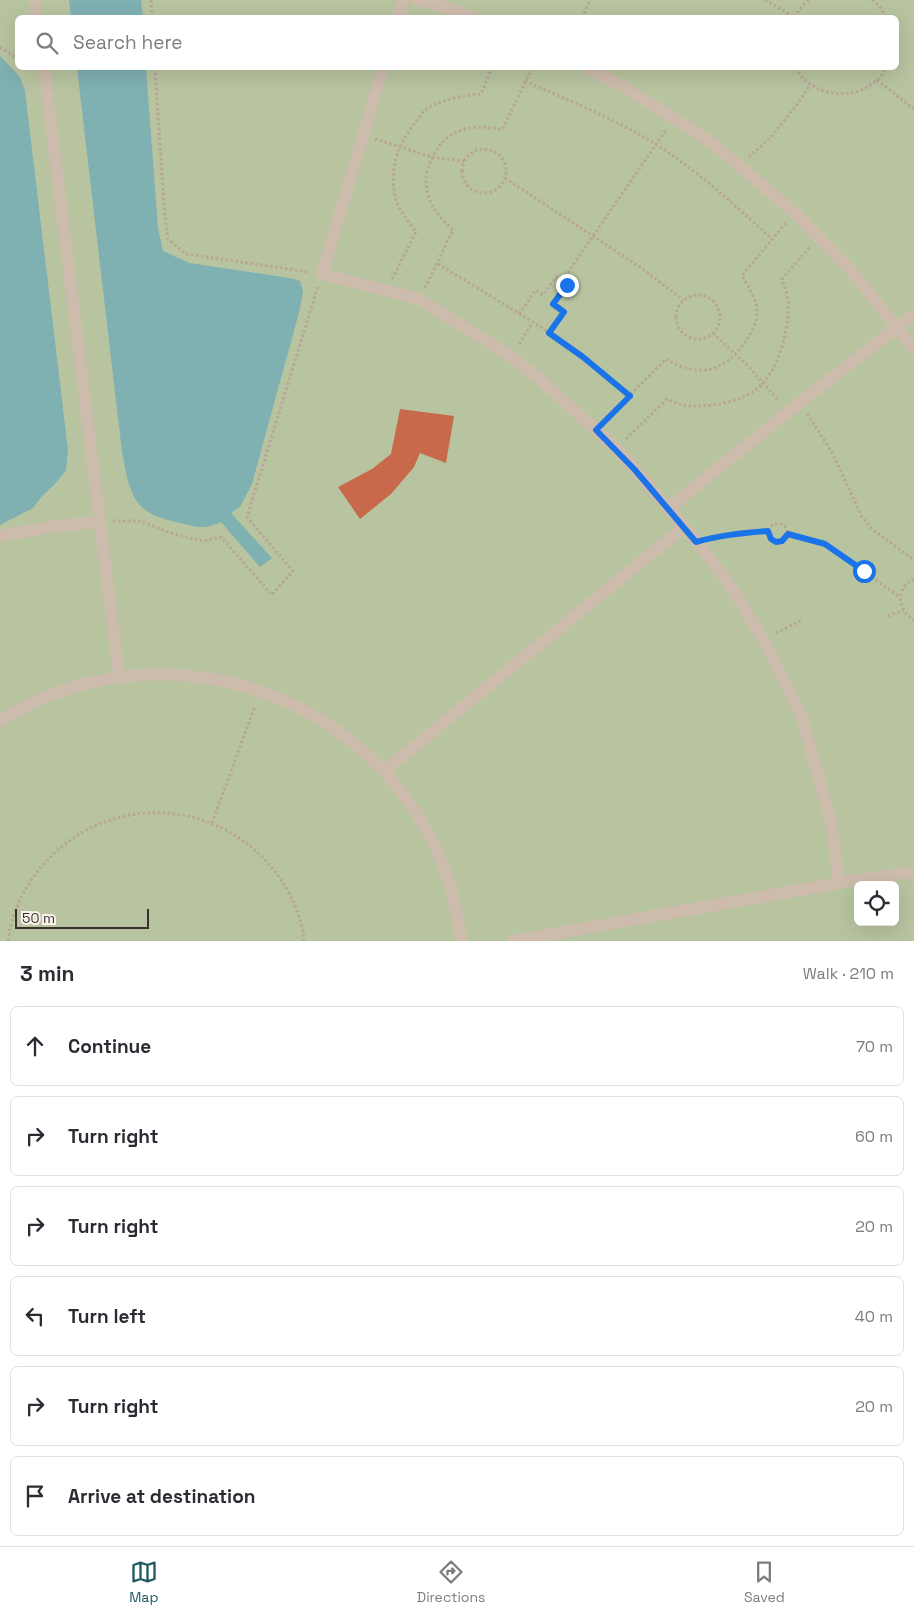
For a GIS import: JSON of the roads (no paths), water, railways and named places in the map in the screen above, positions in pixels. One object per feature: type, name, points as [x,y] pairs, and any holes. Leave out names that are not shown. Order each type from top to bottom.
[{"type":"lane","points":[[35,0],[37,15]]},
{"type":"lane","points":[[399,15],[403,0]]},
{"type":"lane","points":[[418,0],[464,15]]},
{"type":"lane","points":[[44,70],[119,676]]},
{"type":"lane","points":[[382,70],[322,274],[419,300],[511,356],[616,448],[669,508],[713,562],[763,639],[801,715],[831,821],[839,883]]},
{"type":"lane","points":[[592,70],[674,117],[712,142],[795,213],[850,269],[914,349]]},
{"type":"lane","points":[[669,508],[788,411],[914,314]]},
{"type":"lane","points":[[0,536],[56,526],[100,522]]},
{"type":"lane","points":[[384,771],[684,527]]},
{"type":"lane","points":[[0,721],[20,708],[69,688],[119,676],[196,675],[261,690],[325,722],[374,760],[406,798],[433,842],[451,888],[462,941]]},
{"type":"lane","points":[[513,941],[839,883],[914,872]]},
{"type":"water","points":[[69,0],[141,0],[143,15],[71,15]]},
{"type":"water","points":[[0,56],[20,77],[25,91],[68,450],[66,471],[53,486],[33,508],[0,525]]},
{"type":"water","points":[[77,70],[146,70],[158,228],[163,251],[189,263],[290,278],[300,281],[303,291],[300,309],[252,484],[240,507],[231,513],[272,558],[260,567],[221,522],[200,527],[159,517],[141,506],[129,485],[122,452]]}]
